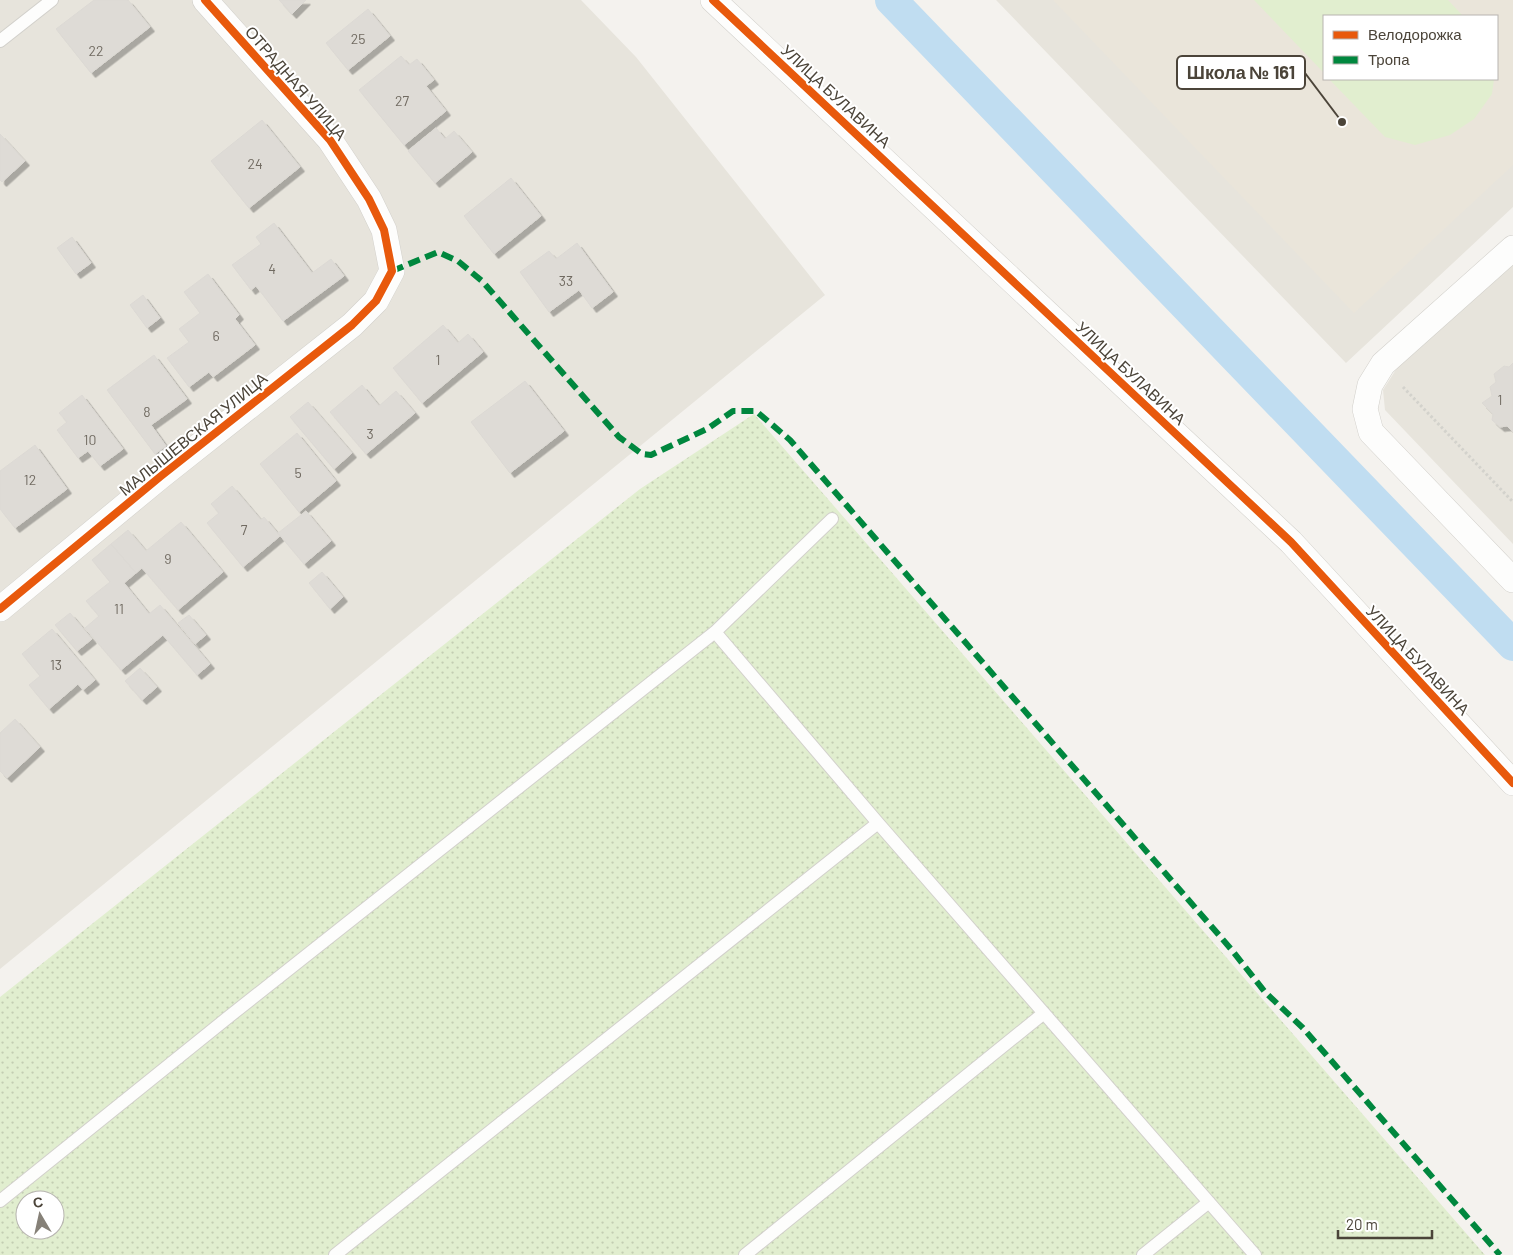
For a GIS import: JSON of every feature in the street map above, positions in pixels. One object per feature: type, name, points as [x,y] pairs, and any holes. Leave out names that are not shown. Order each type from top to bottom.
[{"type":"street","name":"ОТРАДНАЯ УЛИЦА","points":[[205,0],[330,140],[369,199],[384,230],[392,271]]},
{"type":"street","name":"УЛИЦА БУЛАВИНА","points":[[713,0],[1290,542],[1513,783]]},
{"type":"street","points":[[1513,248],[1383,364],[1370,385],[1365,409],[1371,432],[1513,580]]},
{"type":"street","name":"МАЛЫШЕВСКАЯ УЛИЦА","points":[[0,608],[161,476],[352,325],[376,301],[392,271]]},
{"type":"lane","points":[[0,41],[52,0]]},
{"type":"lane","points":[[0,1201],[715,632],[832,519]]},
{"type":"lane","points":[[715,632],[878,823],[1255,1255]]},
{"type":"lane","points":[[335,1255],[878,823]]},
{"type":"lane","points":[[745,1255],[1044,1013]]},
{"type":"lane","points":[[1143,1255],[1209,1202]]},
{"type":"path","points":[[1383,364],[1395,380],[1513,502]]},
{"type":"shaded area","points":[[0,0],[581,0],[636,57],[825,295],[0,969]]},
{"type":"shaded area","points":[[996,0],[1513,0],[1513,207],[1346,363]]},
{"type":"shaded area","points":[[1053,0],[1513,0],[1513,165],[1354,313]]},
{"type":"shaded area","points":[[1513,263],[1513,544],[1385,410],[1383,390],[1397,368]]},
{"type":"green space","points":[[1254,0],[1448,0],[1462,15],[1323,15],[1323,72]]},
{"type":"green space","points":[[1330,80],[1494,80],[1492,94],[1474,119],[1450,135],[1415,145],[1385,137]]},
{"type":"green space","points":[[754,414],[1485,1255],[0,1255],[0,997],[640,489]]},
{"type":"building","points":[[94,0],[128,0],[150,27],[91,73],[56,29]]},
{"type":"building","points":[[279,0],[306,0],[292,14]]},
{"type":"building","points":[[368,9],[390,36],[348,70],[326,43]]},
{"type":"building","points":[[401,56],[409,65],[417,59],[434,80],[426,86],[446,111],[404,145],[359,90]]},
{"type":"building","points":[[262,120],[300,167],[249,208],[211,161]]},
{"type":"building","points":[[436,128],[445,139],[454,131],[472,152],[435,183],[408,151]]},
{"type":"building","points":[[0,134],[25,161],[2,182],[0,180]]},
{"type":"building","points":[[511,178],[541,216],[494,254],[464,216]]},
{"type":"building","points":[[274,223],[312,273],[331,259],[344,276],[283,321],[256,286],[251,290],[232,265],[261,244],[256,237]]},
{"type":"building","points":[[72,237],[91,263],[76,274],[57,248]]},
{"type":"building","points":[[577,243],[613,292],[592,308],[579,290],[549,312],[520,272],[549,251],[556,259]]},
{"type":"building","points":[[208,274],[239,315],[235,319],[255,345],[213,377],[209,372],[189,387],[167,358],[189,342],[179,329],[200,313],[184,292]]},
{"type":"building","points":[[143,295],[160,318],[147,328],[130,305]]},
{"type":"building","points":[[443,325],[458,343],[468,334],[483,352],[422,403],[393,368]]},
{"type":"building","points":[[154,355],[187,399],[151,425],[166,446],[155,454],[107,390]]},
{"type":"building","points":[[1513,363],[1513,432],[1507,426],[1500,427],[1492,420],[1493,414],[1482,403],[1492,396],[1490,387],[1496,382],[1494,374],[1504,366],[1509,367]]},
{"type":"building","points":[[525,381],[564,431],[510,473],[471,422]]},
{"type":"building","points":[[362,385],[379,406],[396,391],[415,413],[366,454],[330,412]]},
{"type":"building","points":[[82,395],[123,449],[100,466],[88,451],[78,458],[57,430],[67,422],[59,413]]},
{"type":"building","points":[[308,402],[352,453],[334,469],[290,417]]},
{"type":"building","points":[[297,433],[336,481],[299,512],[260,464]]},
{"type":"building","points":[[35,445],[67,489],[15,528],[0,509],[0,471]]},
{"type":"building","points":[[232,486],[261,520],[264,517],[280,536],[243,567],[207,523],[219,513],[211,504]]},
{"type":"building","points":[[306,511],[331,541],[304,564],[278,533]]},
{"type":"building","points":[[181,522],[223,572],[178,610],[142,568],[136,573],[111,544],[128,530],[146,551]]},
{"type":"building","points":[[111,544],[136,573],[124,583],[149,614],[160,605],[210,664],[197,675],[163,635],[121,670],[85,628],[99,616],[86,601],[110,582],[92,560]]},
{"type":"building","points":[[322,572],[343,597],[330,609],[309,583]]},
{"type":"building","points":[[70,613],[92,639],[77,651],[55,625]]},
{"type":"building","points":[[189,615],[206,635],[195,644],[178,623]]},
{"type":"building","points":[[52,629],[95,680],[83,690],[78,684],[49,709],[29,685],[40,676],[22,654]]},
{"type":"building","points":[[140,668],[157,687],[142,700],[125,681]]},
{"type":"building","points":[[15,719],[40,747],[7,778],[0,771],[0,733]]},
{"type":"waterway","points":[[891,0],[1513,645]]},
{"type":"marked path","points":[[392,271],[438,252],[458,261],[482,281],[619,437],[642,454],[651,455],[707,429],[733,411],[756,411],[790,440],[1231,949],[1265,992],[1303,1028],[1500,1255]]},
{"type":"cycle path","points":[[0,609],[161,476],[352,325],[376,301],[392,271],[384,230],[369,199],[330,140],[205,0]]},
{"type":"cycle path","points":[[713,0],[1291,542],[1513,783]]},
{"type":"place","name":"Школа № 161","points":[[1342,122]]}]
